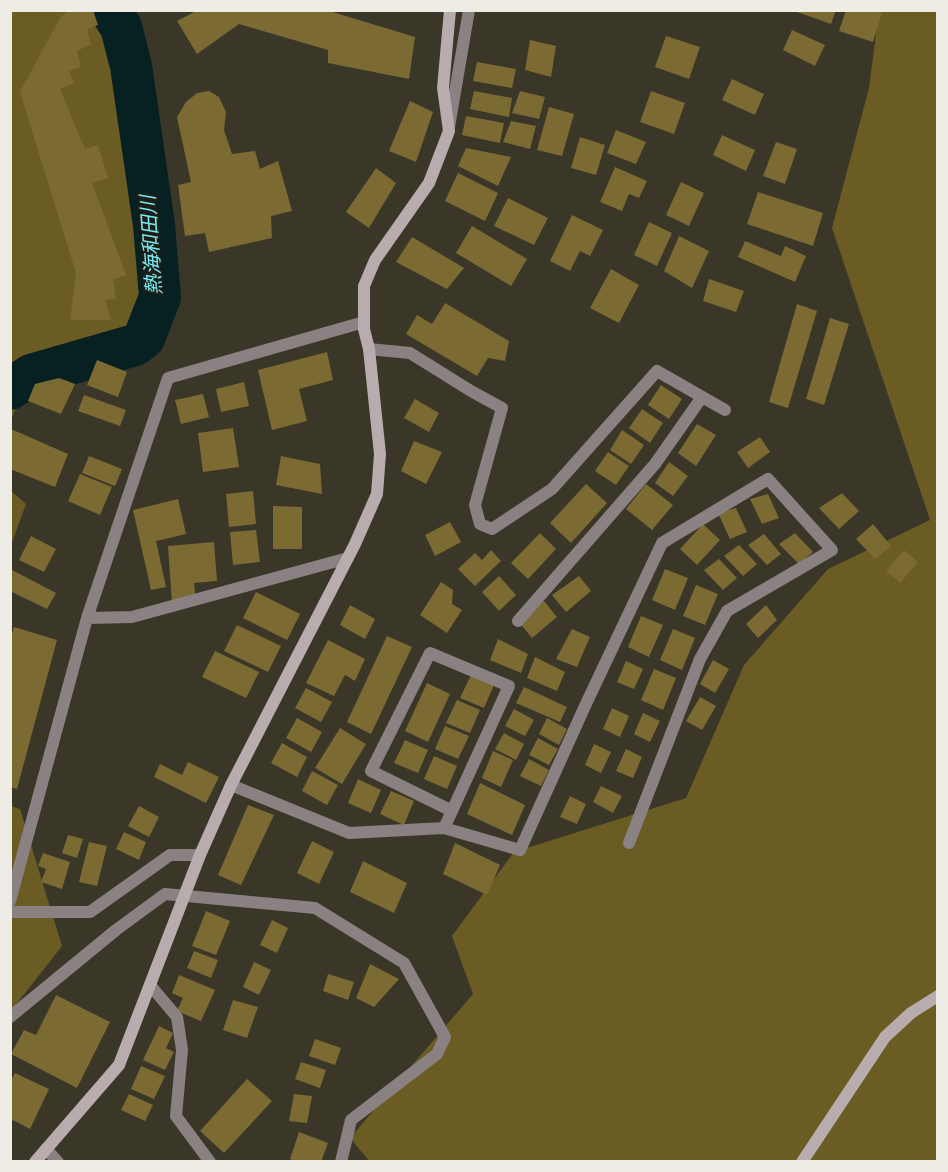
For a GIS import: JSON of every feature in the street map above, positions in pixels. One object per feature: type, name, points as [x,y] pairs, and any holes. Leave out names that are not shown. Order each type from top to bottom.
[{"type":"street","points":[[449,131],[443,88],[450,10]]},
{"type":"street","points":[[35,1161],[119,1065],[200,855],[231,785],[348,558],[377,494],[380,454],[364,322],[364,286],[375,260],[429,183],[449,131],[469,10]]},
{"type":"street","points":[[10,901],[87,618],[168,378],[364,322]]},
{"type":"street","points":[[369,349],[410,353],[502,408],[475,505],[480,524],[492,529],[552,489],[657,371],[725,410]]},
{"type":"street","points":[[518,621],[655,464],[702,397]]},
{"type":"street","points":[[231,785],[349,834],[444,828],[520,850],[662,543],[768,479],[832,550],[727,611],[700,659],[628,843]]},
{"type":"street","points":[[87,618],[132,617],[348,558]]},
{"type":"street","points":[[444,828],[452,811],[509,686],[430,653],[371,771],[452,811]]},
{"type":"street","points":[[10,912],[90,912],[170,855],[200,855]]},
{"type":"street","points":[[10,1017],[116,930],[165,894],[315,908],[404,963],[446,1037],[437,1054],[351,1120],[341,1161]]},
{"type":"street","points":[[150,985],[177,1017],[182,1050],[176,1116],[210,1161]]},
{"type":"street","points":[[802,1161],[885,1037],[911,1013],[938,996]]},
{"type":"street","points":[[45,1149],[58,1161]]},
{"type":"shaded area","points":[[11,11],[115,11],[125,73],[151,339],[31,375],[11,419]]},
{"type":"shaded area","points":[[879,11],[937,11],[937,1161],[370,1162],[350,1138],[473,994],[452,936],[514,852],[686,798],[744,665],[828,569],[930,520],[832,228],[869,88]]},
{"type":"shaded area","points":[[11,491],[26,504],[11,545]]},
{"type":"shaded area","points":[[11,806],[20,809],[62,946],[11,1011]]},
{"type":"building","points":[[69,10],[93,10],[98,25],[87,29],[91,44],[77,51],[81,67],[69,71],[74,83],[60,89],[85,149],[98,145],[108,178],[92,183],[126,275],[113,280],[116,299],[105,300],[111,320],[70,320],[76,273],[20,92],[60,18]]},
{"type":"building","points":[[198,10],[326,10],[415,37],[409,79],[328,63],[328,50],[239,24],[197,54],[177,21]]},
{"type":"building","points":[[798,10],[836,10],[831,24],[797,12]]},
{"type":"building","points":[[846,10],[883,10],[873,42],[839,31]]},
{"type":"building","points":[[792,30],[825,45],[815,66],[783,50]]},
{"type":"building","points":[[666,36],[700,47],[689,79],[655,67]]},
{"type":"building","points":[[530,40],[556,46],[551,77],[525,70]]},
{"type":"building","points":[[477,62],[516,69],[512,88],[473,81]]},
{"type":"building","points":[[732,79],[764,94],[755,115],[722,100]]},
{"type":"building","points":[[209,91],[219,97],[226,112],[224,130],[232,154],[255,151],[260,169],[278,161],[292,211],[271,216],[272,238],[209,252],[205,233],[185,236],[178,185],[191,182],[177,117],[186,102],[197,93]]},
{"type":"building","points":[[474,91],[512,98],[509,117],[470,109]]},
{"type":"building","points":[[520,91],[545,97],[539,119],[512,113]]},
{"type":"building","points":[[651,91],[685,103],[674,134],[640,122]]},
{"type":"building","points":[[410,101],[433,112],[416,162],[389,151]]},
{"type":"building","points":[[549,107],[574,114],[562,156],[537,150]]},
{"type":"building","points":[[466,116],[504,123],[500,143],[462,135]]},
{"type":"building","points":[[511,121],[536,126],[530,149],[503,142]]},
{"type":"building","points":[[616,130],[646,142],[636,164],[607,153]]},
{"type":"building","points":[[722,135],[755,150],[746,171],[713,155]]},
{"type":"building","points":[[580,137],[605,145],[596,175],[571,168]]},
{"type":"building","points":[[776,142],[797,149],[785,184],[763,176]]},
{"type":"building","points":[[466,148],[511,157],[498,186],[458,166]]},
{"type":"building","points":[[615,167],[647,181],[639,198],[629,194],[622,211],[600,202]]},
{"type":"building","points":[[376,168],[396,183],[369,228],[346,212]]},
{"type":"building","points":[[458,173],[498,193],[485,221],[445,201]]},
{"type":"building","points":[[681,182],[704,193],[689,226],[666,215]]},
{"type":"building","points":[[758,192],[823,213],[813,246],[747,224]]},
{"type":"building","points":[[508,198],[548,218],[534,245],[494,226]]},
{"type":"building","points":[[572,215],[603,230],[590,256],[580,251],[570,271],[550,261]]},
{"type":"building","points":[[649,222],[672,233],[657,266],[634,255]]},
{"type":"building","points":[[472,226],[527,259],[511,286],[456,253]]},
{"type":"building","points":[[679,236],[709,251],[692,288],[664,271]]},
{"type":"building","points":[[412,237],[464,268],[447,289],[396,262]]},
{"type":"building","points":[[745,241],[781,256],[785,246],[806,256],[795,282],[738,257]]},
{"type":"building","points":[[611,269],[639,285],[619,323],[590,308]]},
{"type":"building","points":[[709,279],[744,291],[736,312],[703,301]]},
{"type":"building","points":[[445,303],[509,341],[505,361],[488,358],[477,376],[406,334],[417,315],[432,324]]},
{"type":"building","points":[[797,304],[817,311],[788,408],[769,402]]},
{"type":"building","points":[[830,318],[849,324],[824,405],[806,399]]},
{"type":"building","points":[[327,352],[333,380],[299,389],[307,421],[272,430],[258,370]]},
{"type":"building","points":[[97,360],[127,372],[118,397],[87,385]]},
{"type":"building","points":[[59,378],[75,384],[61,414],[28,401],[35,384]]},
{"type":"building","points":[[244,382],[249,406],[221,412],[216,389]]},
{"type":"building","points":[[661,385],[682,399],[669,419],[648,405]]},
{"type":"building","points":[[203,394],[209,417],[181,424],[175,400]]},
{"type":"building","points":[[84,395],[126,410],[120,426],[78,411]]},
{"type":"building","points":[[415,399],[439,413],[429,432],[404,418]]},
{"type":"building","points":[[642,409],[663,423],[650,443],[629,428]]},
{"type":"building","points":[[697,424],[716,435],[696,466],[678,453]]},
{"type":"building","points":[[233,428],[239,467],[203,472],[198,433]]},
{"type":"building","points":[[11,429],[68,454],[55,487],[10,469]]},
{"type":"building","points":[[622,430],[644,445],[631,464],[610,450]]},
{"type":"building","points":[[760,437],[770,452],[748,468],[737,452]]},
{"type":"building","points":[[414,441],[442,452],[426,484],[401,471]]},
{"type":"building","points":[[608,452],[629,466],[616,485],[595,471]]},
{"type":"building","points":[[89,456],[122,469],[115,486],[82,473]]},
{"type":"building","points":[[281,456],[320,464],[322,494],[276,485]]},
{"type":"building","points":[[669,462],[688,476],[673,496],[655,483]]},
{"type":"building","points":[[80,474],[112,487],[100,515],[68,501]]},
{"type":"building","points":[[586,484],[607,503],[571,543],[550,523]]},
{"type":"building","points":[[646,484],[673,505],[652,530],[626,509]]},
{"type":"building","points":[[253,491],[256,524],[229,527],[226,494]]},
{"type":"building","points":[[842,493],[859,511],[839,529],[819,508]]},
{"type":"building","points":[[768,494],[779,518],[762,524],[750,499]]},
{"type":"building","points":[[178,499],[186,534],[156,541],[166,587],[151,590],[133,510]]},
{"type":"building","points":[[273,506],[302,507],[302,549],[273,549]]},
{"type":"building","points":[[736,508],[747,532],[730,539],[718,513]]},
{"type":"building","points":[[450,522],[461,542],[435,556],[425,535]]},
{"type":"building","points":[[703,524],[720,540],[697,565],[680,549]]},
{"type":"building","points":[[873,524],[891,546],[875,559],[856,539]]},
{"type":"building","points":[[256,530],[260,562],[233,565],[230,532]]},
{"type":"building","points":[[540,533],[556,549],[528,579],[511,563]]},
{"type":"building","points":[[795,533],[813,552],[799,564],[779,544]]},
{"type":"building","points":[[764,534],[781,554],[767,565],[748,545]]},
{"type":"building","points":[[31,536],[56,549],[44,572],[19,560]]},
{"type":"building","points":[[214,542],[217,581],[194,583],[196,602],[172,604],[168,546]]},
{"type":"building","points":[[739,545],[757,564],[743,576],[724,556]]},
{"type":"building","points":[[491,550],[501,561],[475,586],[458,569],[475,553],[482,560]]},
{"type":"building","points":[[904,550],[918,562],[900,583],[886,571]]},
{"type":"building","points":[[719,559],[737,578],[723,590],[704,570]]},
{"type":"building","points":[[665,569],[688,578],[675,610],[652,600]]},
{"type":"building","points":[[12,570],[56,593],[47,609],[10,591]]},
{"type":"building","points":[[499,576],[516,595],[499,611],[482,592]]},
{"type":"building","points":[[579,576],[591,591],[566,612],[552,595]]},
{"type":"building","points":[[441,582],[453,590],[452,604],[462,610],[447,633],[420,615]]},
{"type":"building","points":[[696,585],[718,594],[705,625],[683,616]]},
{"type":"building","points":[[256,592],[300,614],[287,640],[243,618]]},
{"type":"building","points":[[544,601],[557,617],[532,638],[518,621]]},
{"type":"building","points":[[350,605],[375,619],[365,639],[340,625]]},
{"type":"building","points":[[766,605],[777,620],[758,638],[746,624]]},
{"type":"building","points":[[641,616],[663,625],[649,657],[628,647]]},
{"type":"building","points":[[237,625],[281,646],[268,672],[224,651]]},
{"type":"building","points":[[14,627],[57,640],[17,789],[10,787],[10,641]]},
{"type":"building","points":[[572,629],[590,637],[577,667],[556,659]]},
{"type":"building","points":[[673,629],[695,638],[682,670],[660,660]]},
{"type":"building","points":[[387,636],[412,647],[371,734],[347,722]]},
{"type":"building","points":[[498,639],[528,654],[521,673],[490,660]]},
{"type":"building","points":[[328,640],[365,659],[355,681],[345,675],[334,696],[306,683]]},
{"type":"building","points":[[215,651],[259,672],[246,698],[202,677]]},
{"type":"building","points":[[535,657],[565,672],[557,691],[527,678]]},
{"type":"building","points":[[713,660],[729,669],[715,693],[700,684]]},
{"type":"building","points":[[626,661],[643,669],[634,689],[617,682]]},
{"type":"building","points":[[654,669],[676,678],[663,710],[641,700]]},
{"type":"building","points":[[471,675],[494,685],[484,708],[460,698]]},
{"type":"building","points":[[427,683],[450,694],[428,742],[405,731]]},
{"type":"building","points":[[524,687],[567,707],[560,722],[516,703]]},
{"type":"building","points":[[306,688],[332,702],[321,722],[295,708]]},
{"type":"building","points":[[700,697],[716,706],[702,730],[686,721]]},
{"type":"building","points":[[457,700],[480,710],[470,733],[446,723]]},
{"type":"building","points":[[612,708],[629,716],[620,737],[603,729]]},
{"type":"building","points":[[514,709],[534,720],[525,736],[505,726]]},
{"type":"building","points":[[643,713],[660,721],[650,742],[634,734]]},
{"type":"building","points":[[297,718],[322,732],[311,752],[286,738]]},
{"type":"building","points":[[547,718],[567,729],[559,745],[539,734]]},
{"type":"building","points":[[445,726],[469,736],[458,759],[435,749]]},
{"type":"building","points":[[340,728],[366,744],[342,784],[315,768]]},
{"type":"building","points":[[504,733],[524,744],[516,760],[495,749]]},
{"type":"building","points":[[538,738],[558,749],[549,765],[529,755]]},
{"type":"building","points":[[405,740],[428,750],[418,773],[394,763]]},
{"type":"building","points":[[282,743],[307,757],[297,777],[271,763]]},
{"type":"building","points":[[594,744],[611,752],[601,773],[585,765]]},
{"type":"building","points":[[626,749],[642,757],[633,778],[616,771]]},
{"type":"building","points":[[493,751],[513,760],[501,787],[482,778]]},
{"type":"building","points":[[434,756],[457,766],[447,789],[424,779]]},
{"type":"building","points":[[529,759],[549,770],[541,786],[520,776]]},
{"type":"building","points":[[188,762],[219,777],[206,803],[154,777],[160,764],[182,775]]},
{"type":"building","points":[[312,771],[338,785],[327,805],[302,791]]},
{"type":"building","points":[[358,779],[381,790],[371,813],[348,803]]},
{"type":"building","points":[[480,783],[525,805],[512,835],[467,814]]},
{"type":"building","points":[[601,786],[622,796],[613,813],[593,802]]},
{"type":"building","points":[[391,791],[414,801],[404,825],[380,814]]},
{"type":"building","points":[[570,796],[586,804],[577,824],[560,817]]},
{"type":"building","points":[[248,805],[274,815],[241,885],[218,875]]},
{"type":"building","points":[[139,806],[159,817],[149,837],[128,826]]},
{"type":"building","points":[[124,832],[146,842],[139,860],[116,849]]},
{"type":"building","points":[[68,835],[83,839],[77,858],[62,853]]},
{"type":"building","points":[[312,841],[334,852],[319,884],[297,873]]},
{"type":"building","points":[[89,842],[107,846],[97,886],[79,882]]},
{"type":"building","points":[[455,843],[500,865],[487,895],[443,874]]},
{"type":"building","points":[[43,853],[70,862],[62,889],[41,882],[46,869],[38,866]]},
{"type":"building","points":[[363,861],[407,883],[394,913],[350,892]]},
{"type":"building","points":[[206,911],[230,921],[216,955],[192,946]]},
{"type":"building","points":[[272,920],[288,928],[277,953],[260,945]]},
{"type":"building","points":[[194,951],[218,960],[211,978],[187,968]]},
{"type":"building","points":[[254,962],[271,970],[259,995],[243,987]]},
{"type":"building","points":[[370,964],[399,979],[374,1007],[356,998]]},
{"type":"building","points":[[328,974],[354,982],[348,1000],[323,991]]},
{"type":"building","points":[[179,975],[215,990],[201,1021],[177,1011],[183,998],[172,993]]},
{"type":"building","points":[[56,995],[110,1022],[77,1088],[11,1054],[24,1030],[36,1035]]},
{"type":"building","points":[[233,1000],[258,1007],[247,1038],[223,1030]]},
{"type":"building","points":[[159,1026],[173,1033],[166,1048],[174,1052],[165,1070],[143,1060]]},
{"type":"building","points":[[315,1039],[341,1048],[335,1065],[309,1056]]},
{"type":"building","points":[[301,1062],[326,1070],[320,1088],[295,1079]]},
{"type":"building","points":[[141,1066],[165,1076],[154,1099],[131,1089]]},
{"type":"building","points":[[15,1073],[49,1089],[30,1129],[13,1120],[10,1125],[10,1082]]},
{"type":"building","points":[[247,1079],[272,1101],[224,1153],[200,1131]]},
{"type":"building","points":[[129,1094],[153,1105],[145,1121],[121,1110]]},
{"type":"building","points":[[294,1094],[312,1096],[307,1123],[289,1121]]},
{"type":"building","points":[[299,1132],[328,1143],[321,1162],[298,1162],[290,1159]]},
{"type":"waterway","name":"熱海和田川","points":[[10,389],[31,375],[135,345],[144,338],[160,297],[154,225],[131,66],[121,27],[110,10]]}]
